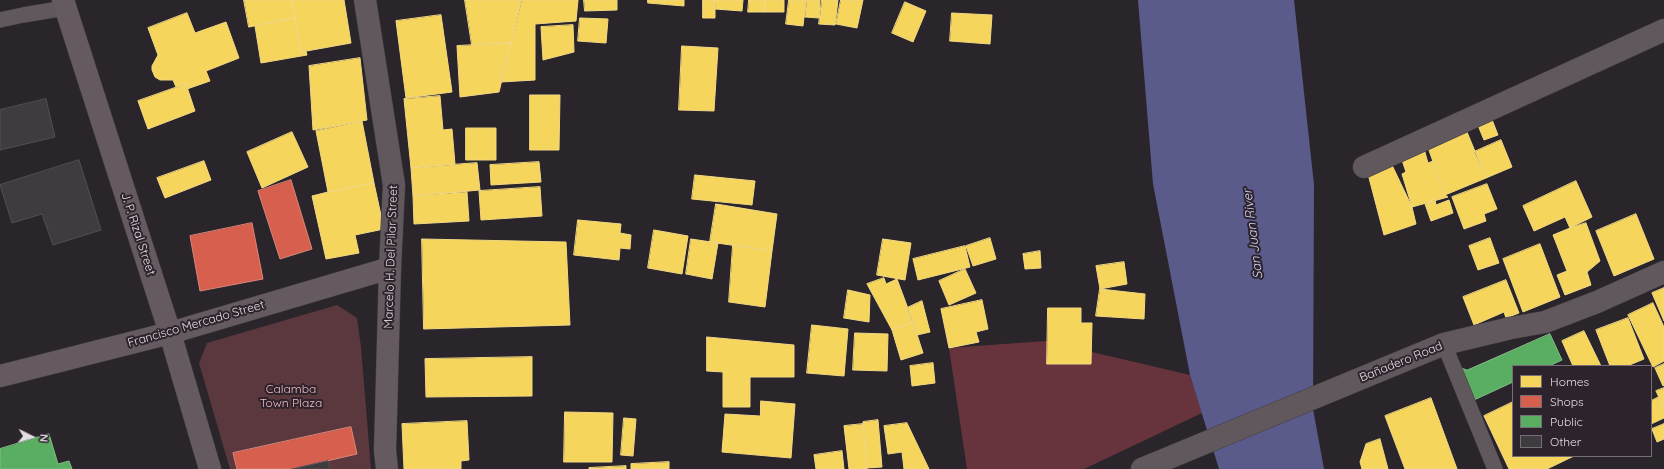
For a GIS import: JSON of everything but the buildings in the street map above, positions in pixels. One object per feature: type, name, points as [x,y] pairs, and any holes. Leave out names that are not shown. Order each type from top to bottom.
[{"type":"main road","name":"J. P. Rizal Street","points":[[64,4],[170,333],[210,469]]},
{"type":"main road","name":"Francisco Mercado Street","points":[[0,376],[170,333],[390,268]]},
{"type":"main road","name":"Marcelo H. Del Pilar Street","points":[[387,469],[385,451],[390,268]]},
{"type":"street","name":"Marcelo H. Del Pilar Street","points":[[365,0],[394,185],[390,268]]},
{"type":"street","points":[[1364,166],[1664,30]]},
{"type":"street","name":"Bañadero Road","points":[[1142,469],[1444,344],[1510,328],[1544,322],[1591,305],[1664,272]]},
{"type":"lane","points":[[0,20],[64,4]]},
{"type":"lane","points":[[1444,344],[1495,469]]},
{"type":"green space","name":"Calamba Town Plaza","points":[[337,305],[357,318],[361,347],[371,469],[230,469],[199,363],[207,343]]},
{"type":"shaded area","points":[[1045,341],[1190,375],[1202,413],[1084,469],[967,469],[949,348]]},
{"type":"water","name":"San Juan River","points":[[1138,0],[1294,0],[1314,185],[1313,409],[1324,469],[1219,469],[1190,375],[1153,184]]}]
